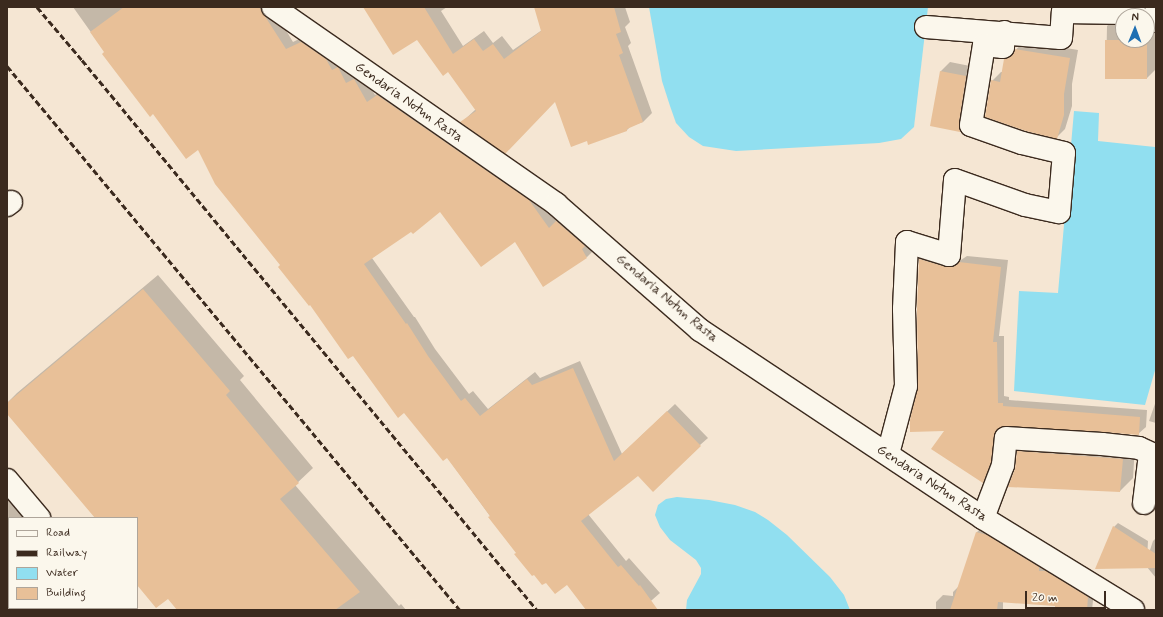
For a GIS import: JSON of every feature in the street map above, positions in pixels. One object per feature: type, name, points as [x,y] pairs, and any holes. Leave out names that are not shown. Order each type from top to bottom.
[{"type":"street","name":"Gendaria Notun Rasta","points":[[273,7],[556,204],[700,330],[983,518],[1133,610]]},
{"type":"street","points":[[926,27],[1004,32],[1061,38],[1063,12],[1115,13]]},
{"type":"street","points":[[888,454],[906,386],[904,309],[907,242],[949,255],[955,180],[1025,205],[1059,212],[1064,153],[1022,143],[971,125],[984,45],[1003,47],[1004,32]]},
{"type":"street","points":[[983,518],[1003,465],[1006,438],[1102,444],[1139,448],[1153,455],[1144,503]]},
{"type":"street","points":[[7,480],[38,517]]},
{"type":"water","points":[[649,7],[928,7],[914,127],[901,139],[879,143],[736,151],[703,146],[689,137],[676,123],[662,81]]},
{"type":"water","points":[[1074,111],[1099,113],[1098,141],[1155,147],[1156,136],[1156,367],[1145,405],[1014,391],[1019,291],[1058,293]]},
{"type":"water","points":[[677,497],[709,500],[735,505],[755,512],[768,520],[787,535],[830,577],[844,595],[850,610],[686,610],[687,600],[701,574],[701,568],[696,560],[670,540],[660,527],[655,515],[658,505],[666,499]]},
{"type":"building","points":[[124,7],[259,7],[286,49],[301,42],[326,59],[332,70],[338,67],[346,83],[354,79],[367,102],[377,95],[529,200],[549,228],[556,221],[585,246],[582,249],[587,258],[543,287],[515,242],[481,267],[440,212],[413,234],[411,232],[364,264],[461,401],[465,398],[480,416],[527,379],[532,385],[573,368],[614,461],[667,411],[701,446],[653,492],[638,476],[581,521],[618,567],[621,565],[639,586],[640,585],[658,610],[586,610],[567,585],[555,594],[546,583],[542,585],[534,575],[532,576],[514,554],[516,553],[488,517],[490,516],[447,458],[443,461],[404,413],[398,418],[353,356],[348,359],[310,305],[309,306],[278,267],[280,265],[215,184],[198,150],[186,159],[153,114],[150,117],[102,54],[104,52],[90,32]]},
{"type":"building","points":[[363,7],[424,7],[453,54],[474,39],[483,51],[493,44],[504,59],[541,31],[534,7],[614,7],[621,32],[616,34],[623,53],[619,55],[643,122],[627,129],[627,131],[588,145],[587,141],[571,147],[555,102],[505,154],[460,122],[476,111],[448,72],[443,76],[417,40],[393,55]]},
{"type":"building","points":[[1105,40],[1115,40],[1115,48],[1147,48],[1147,79],[1105,79]]},
{"type":"building","points":[[1015,49],[1070,58],[1064,94],[1064,115],[1057,139],[1026,131],[985,117],[991,80],[1000,82],[1004,59],[1013,54]]},
{"type":"building","points":[[940,71],[966,76],[959,123],[960,132],[930,126]]},
{"type":"building","points":[[919,259],[946,267],[953,267],[959,262],[1001,267],[993,342],[997,342],[998,403],[1003,403],[1003,406],[1140,417],[1139,435],[1001,427],[996,430],[994,436],[991,462],[983,483],[931,449],[944,431],[910,432],[910,420],[918,386],[917,309]]},
{"type":"building","points":[[143,289],[230,391],[226,395],[299,483],[280,499],[360,592],[335,610],[177,610],[168,599],[156,608],[138,586],[138,517],[94,517],[7,414],[7,403]]},
{"type":"building","points":[[1017,451],[1123,459],[1120,492],[1008,487],[1015,469]]},
{"type":"building","points":[[1113,526],[1156,554],[1156,568],[1095,569]]},
{"type":"building","points":[[976,532],[987,535],[1039,567],[1039,571],[1046,571],[1088,597],[1087,610],[1055,610],[1055,606],[998,602],[997,610],[950,610]]},
{"type":"railway","points":[[37,7],[537,610]]},
{"type":"railway","points":[[7,66],[460,610]]}]
